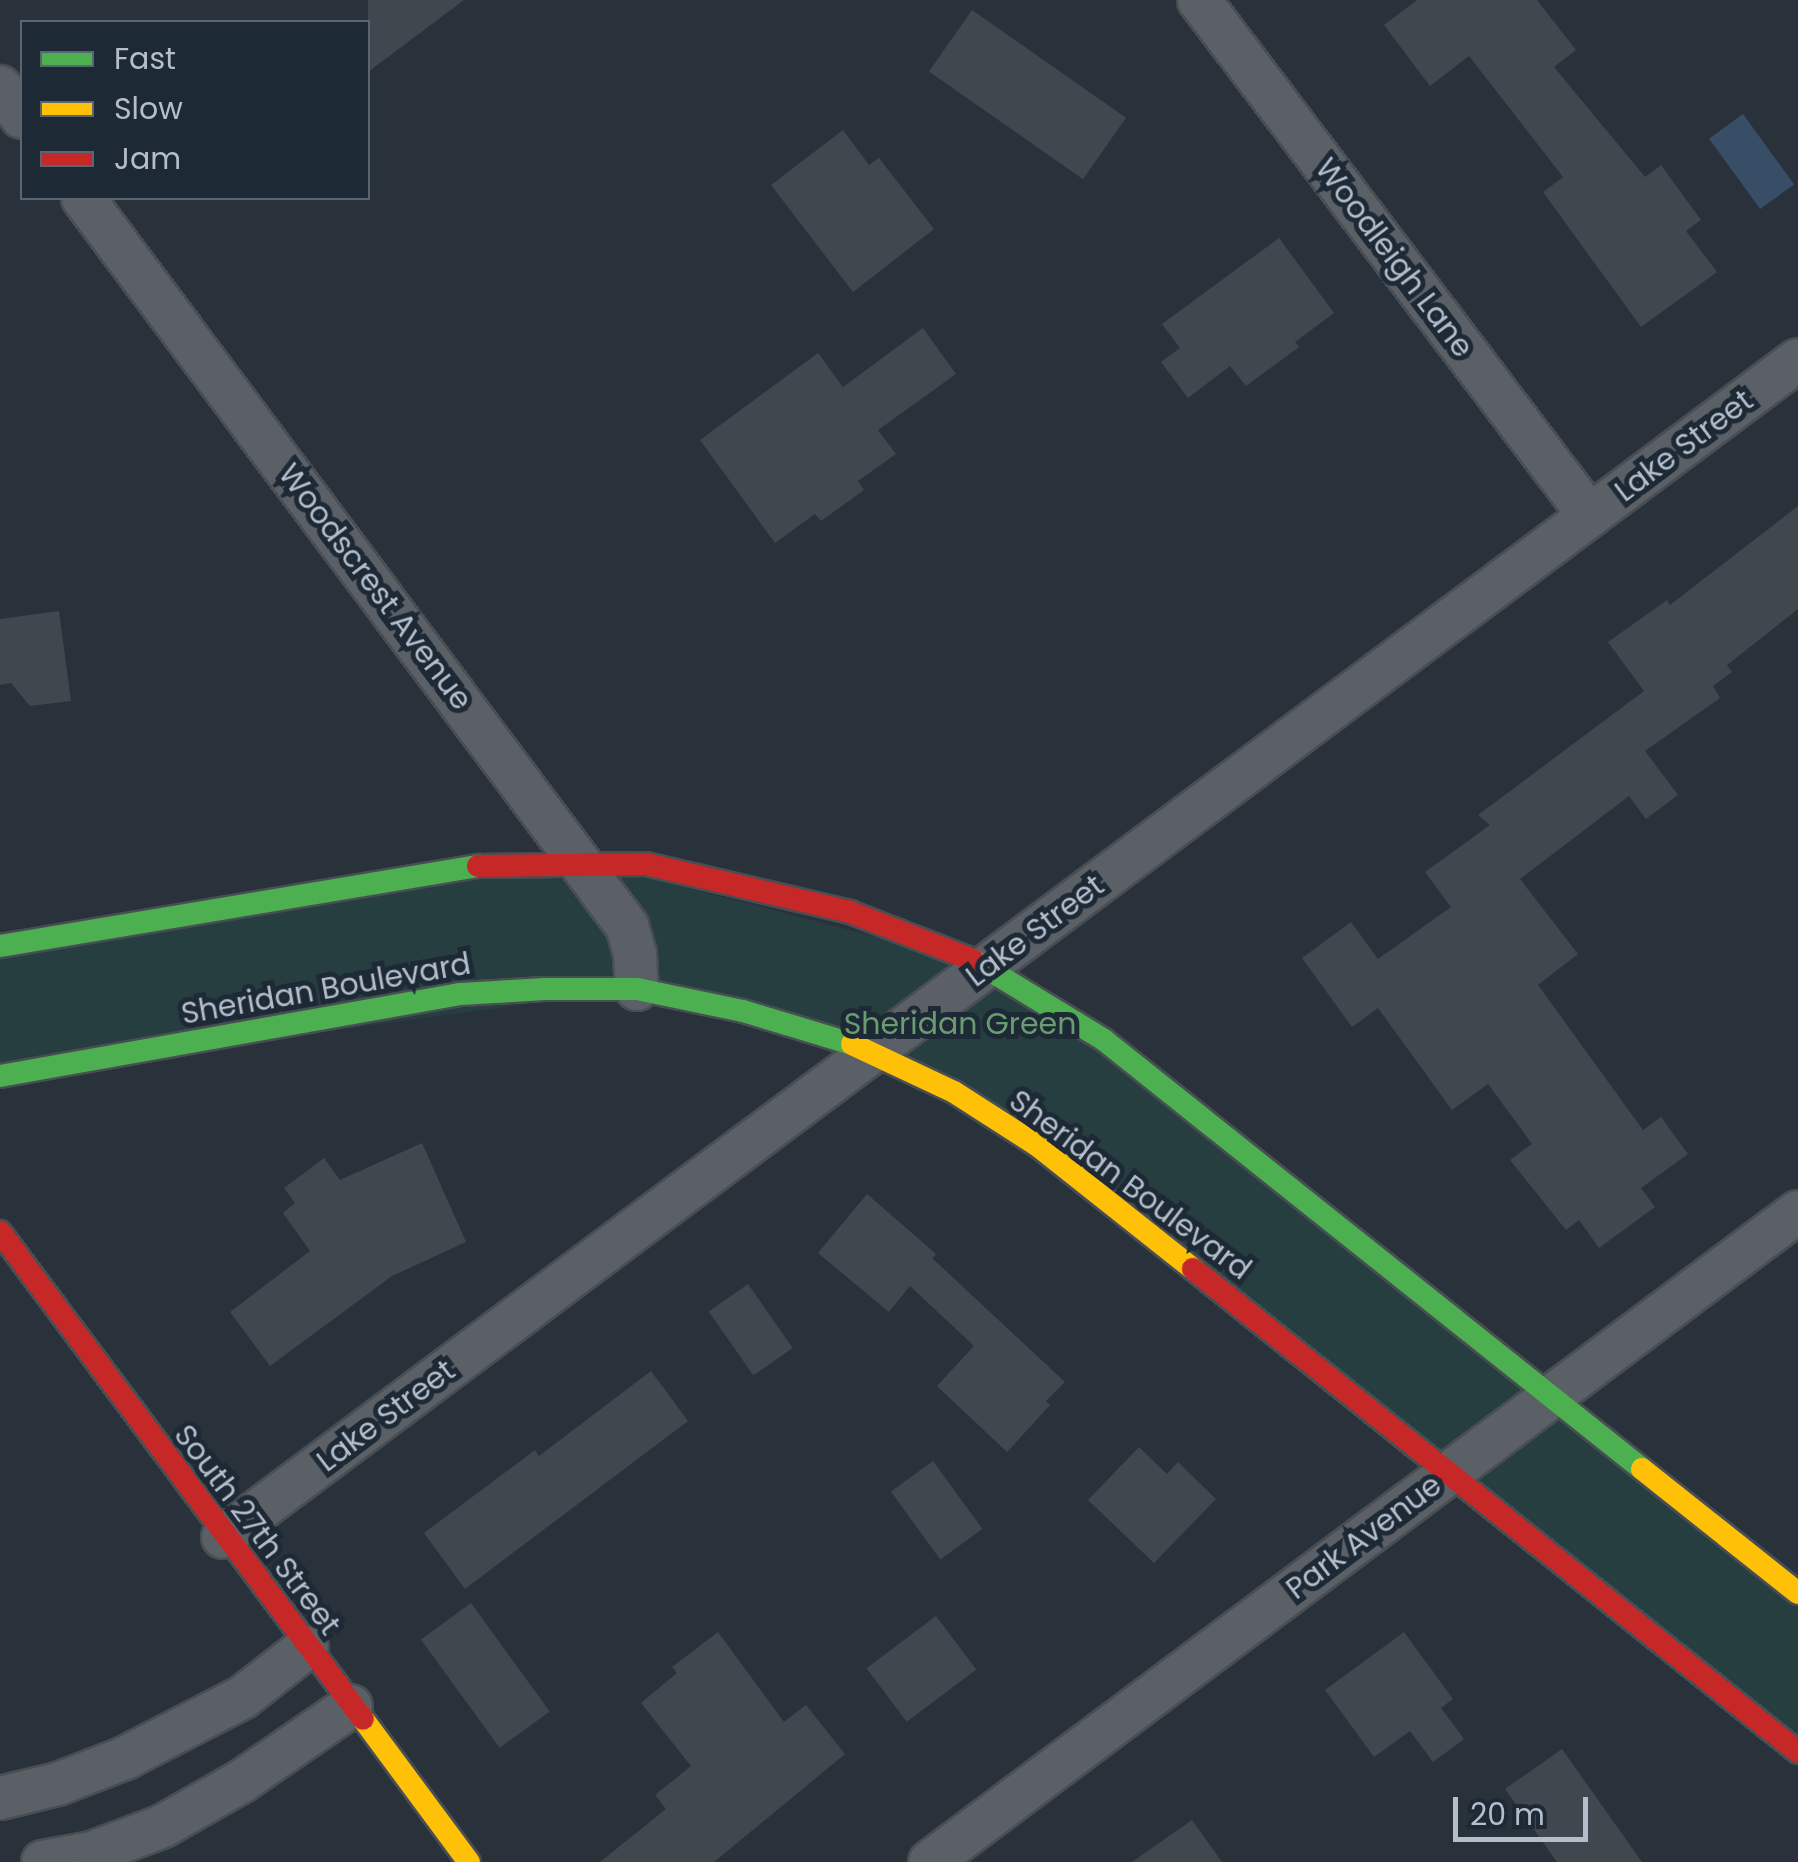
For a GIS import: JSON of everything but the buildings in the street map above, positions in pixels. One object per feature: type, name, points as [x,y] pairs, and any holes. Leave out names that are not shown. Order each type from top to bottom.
[{"type":"main road","points":[[0,946],[424,872],[580,860],[646,864],[754,886],[850,912],[989,966],[1104,1040],[1798,1593]]},
{"type":"main road","name":"Sheridan Boulevard","points":[[0,1076],[461,994],[636,989],[743,1010],[874,1051],[954,1092],[1038,1146],[1798,1752]]},
{"type":"main road","name":"South 27th Street","points":[[0,1232],[223,1537],[469,1862]]},
{"type":"street","name":"Woodleigh Lane","points":[[1199,0],[1590,516]]},
{"type":"street","points":[[0,87],[20,114]]},
{"type":"street","name":"Woodscrest Avenue","points":[[85,200],[627,926],[635,954],[636,989]]},
{"type":"street","name":"Lake Street","points":[[223,1537],[1798,360]]},
{"type":"street","name":"Park Avenue","points":[[930,1862],[1798,1212]]},
{"type":"street","points":[[0,1798],[58,1784],[125,1758],[243,1697],[307,1647]]},
{"type":"street","points":[[44,1862],[92,1853],[163,1826],[242,1781],[351,1706]]},
{"type":"green space","name":"Sheridan Green","points":[[580,860],[989,966],[1798,1593],[1798,1752],[954,1092],[637,989],[0,1076],[0,946]]},
{"type":"water","points":[[1743,114],[1794,184],[1760,209],[1709,139]]},
{"type":"traffic: fast","points":[[0,946],[478,866]]},
{"type":"traffic: fast","points":[[973,960],[1104,1040],[1642,1469]]},
{"type":"traffic: fast","points":[[0,1076],[461,994],[545,989],[637,989],[743,1011],[852,1044]]},
{"type":"traffic: slow","points":[[852,1044],[954,1092],[1038,1146],[1193,1269]]},
{"type":"traffic: slow","points":[[1642,1469],[1798,1593]]},
{"type":"traffic: slow","points":[[363,1719],[469,1862]]},
{"type":"traffic: jam","points":[[478,866],[646,864],[850,912],[973,960]]},
{"type":"traffic: jam","points":[[0,1232],[363,1719]]},
{"type":"traffic: jam","points":[[1193,1269],[1798,1752]]}]
